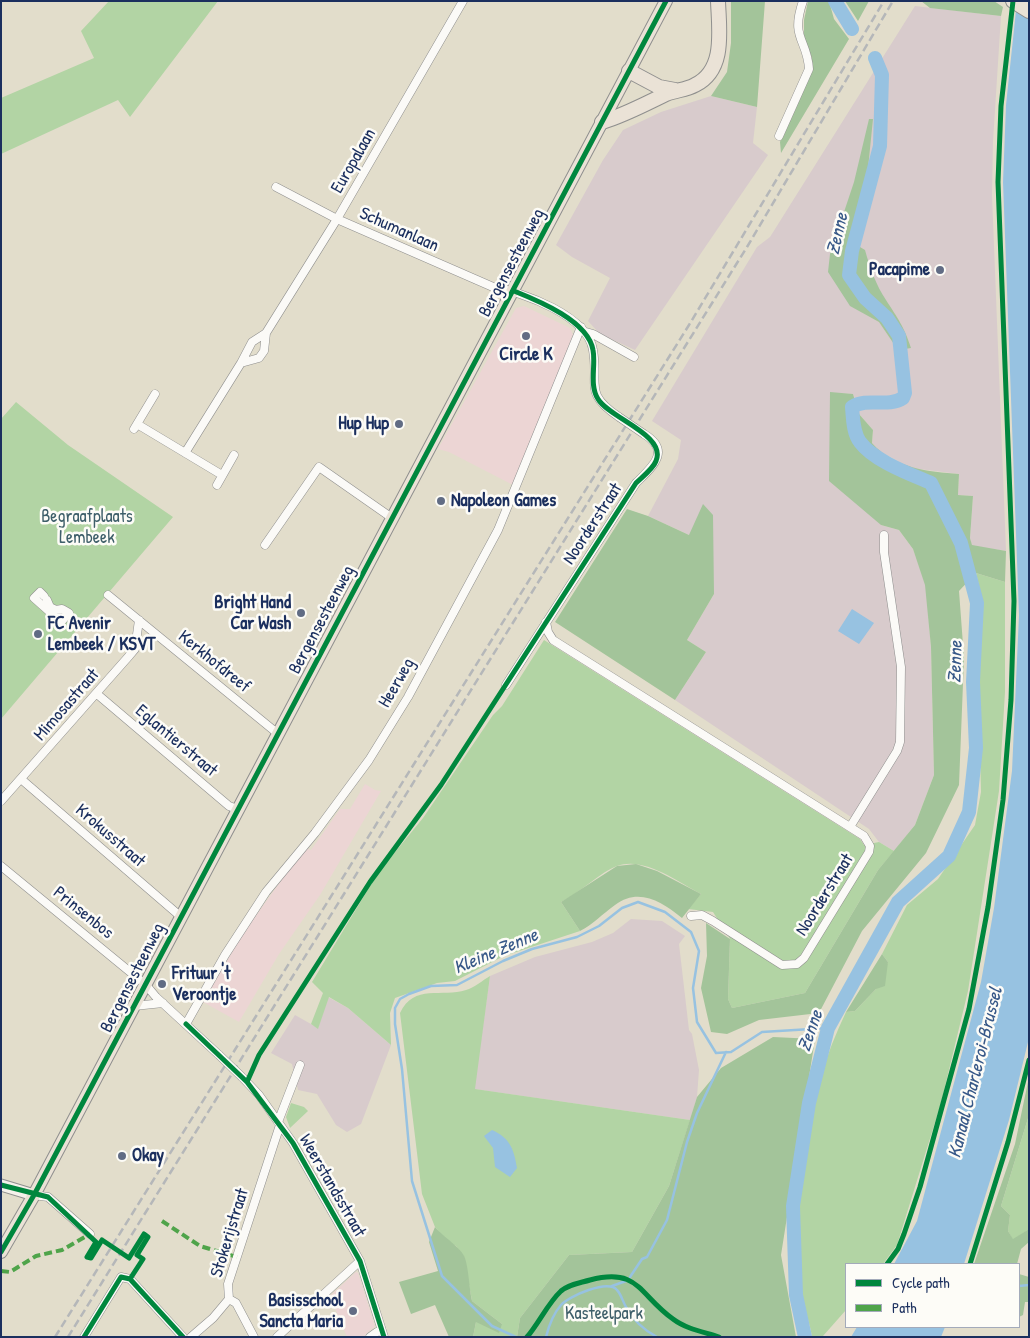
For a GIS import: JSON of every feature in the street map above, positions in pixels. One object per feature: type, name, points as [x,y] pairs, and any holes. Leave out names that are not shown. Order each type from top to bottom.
[{"type":"highway","points":[[602,122],[622,116],[675,90],[697,85],[714,67],[719,43],[718,1]]},
{"type":"highway","points":[[1013,1],[1029,11]]},
{"type":"highway","points":[[629,71],[659,86],[675,90]]},
{"type":"main road","name":"Bergensesteenweg","points":[[1,1252],[34,1195],[146,985],[180,916],[514,291],[666,1]]},
{"type":"street","name":"Europalaan","points":[[185,453],[252,342],[266,333],[337,219],[463,1]]},
{"type":"street","points":[[779,136],[809,69],[797,25],[803,1]]},
{"type":"street","name":"Schumanlaan","points":[[276,187],[337,219],[493,287],[514,291]]},
{"type":"street","points":[[514,291],[634,357]]},
{"type":"street","name":"Noorderstraat","points":[[506,685],[636,483],[656,462],[658,454],[652,438],[605,408],[596,395],[593,349],[584,330]]},
{"type":"street","name":"Heerweg","points":[[186,1024],[225,955],[266,892],[315,833],[370,760],[408,697],[498,530],[584,330]]},
{"type":"street","name":"Europalaan","points":[[241,363],[259,358],[264,351],[266,333]]},
{"type":"street","points":[[154,394],[135,426],[222,475]]},
{"type":"street","points":[[217,485],[234,455]]},
{"type":"street","points":[[265,545],[319,467],[392,518]]},
{"type":"street","points":[[850,827],[897,751],[900,742],[901,668],[884,552],[884,535]]},
{"type":"street","name":"Kerkhofdreef","points":[[108,595],[277,733]]},
{"type":"street","name":"Mimosastraat","points":[[1,802],[135,649],[139,620]]},
{"type":"street","name":"Noorderstraat","points":[[546,622],[548,632],[553,640],[864,836],[870,846],[870,852],[804,958],[797,964],[782,965],[713,921],[702,916],[691,916]]},
{"type":"street","name":"Eglantierstraat","points":[[97,694],[229,806],[237,809]]},
{"type":"street","name":"Krokusstraat","points":[[21,779],[180,916]]},
{"type":"street","name":"Prinsenbos","points":[[1,866],[146,985]]},
{"type":"street","name":"Weerstandsstraat","points":[[146,985],[242,1077],[293,1143],[360,1261],[381,1334]]},
{"type":"street","points":[[134,1006],[163,1003]]},
{"type":"street","name":"Weerstandsstraat","points":[[279,1124],[300,1065]]},
{"type":"street","name":"Stokerijstraat","points":[[191,1337],[213,1318],[230,1299],[228,1284],[279,1124]]},
{"type":"street","points":[[1,1185],[34,1195],[48,1197],[90,1234]]},
{"type":"street","points":[[277,1337],[360,1261]]},
{"type":"street","points":[[84,1337],[121,1277],[130,1279],[183,1337]]},
{"type":"street","points":[[230,1299],[236,1304],[254,1337]]},
{"type":"street","points":[[370,1337],[381,1334]]},
{"type":"shaded area","points":[[915,6],[1001,16],[993,141],[992,195],[1006,551],[972,546],[970,538],[973,496],[958,495],[959,474],[911,468],[879,451],[872,443],[873,430],[859,414],[853,394],[830,393],[881,525],[899,530],[913,549],[926,585],[931,647],[934,775],[915,825],[894,851],[879,842],[869,829],[675,700],[706,652],[687,640],[714,594],[689,535],[648,516],[678,459],[681,440],[652,421],[757,247],[770,237]]},
{"type":"shaded area","points":[[711,96],[757,107],[753,143],[768,155],[635,350],[600,334],[588,321],[610,278],[572,257],[556,245],[603,160],[623,130],[661,112]]},
{"type":"shaded area","points":[[524,306],[570,328],[573,335],[513,485],[449,452],[438,449],[516,308]]},
{"type":"shaded area","points":[[365,784],[381,791],[320,895],[279,954],[239,1022],[203,1002],[240,938],[290,868],[305,848],[311,850],[340,809],[350,809]]},
{"type":"shaded area","points":[[631,919],[662,921],[685,936],[679,944],[689,1030],[692,1034],[699,1070],[697,1097],[690,1120],[474,1089],[490,976],[535,957],[592,942],[613,933]]},
{"type":"shaded area","points":[[328,997],[348,1008],[391,1045],[361,1124],[347,1132],[336,1125],[317,1094],[298,1090],[292,1064],[271,1053],[295,1015],[318,1028]]},
{"type":"shaded area","name":"Basisschool Sancta Maria","points":[[356,1272],[358,1273],[375,1326],[363,1337],[347,1337],[330,1296]]},
{"type":"green space","points":[[109,1],[218,1],[130,117],[118,100],[1,154],[1,98],[94,58],[81,31]]},
{"type":"green space","points":[[731,1],[765,1],[757,107],[711,96],[727,72],[731,43]]},
{"type":"green space","points":[[808,1],[829,1],[834,19],[849,39],[781,153],[780,142],[785,127],[812,71],[812,58],[804,39],[804,20]]},
{"type":"green space","points":[[845,1],[869,1],[858,21]]},
{"type":"green space","points":[[921,1],[994,1],[1003,7],[1001,16],[930,8]]},
{"type":"green space","points":[[869,119],[873,119],[866,188],[855,244],[865,250],[876,282],[903,328],[911,348],[898,350],[879,322],[850,306],[828,272],[830,254],[854,182]]},
{"type":"green space","points":[[830,392],[853,394],[859,414],[873,430],[872,443],[891,458],[924,470],[959,474],[958,495],[973,496],[970,538],[972,545],[1006,551],[1005,582],[976,573],[959,591],[964,658],[959,785],[926,853],[862,931],[819,1013],[759,1020],[727,1034],[711,1032],[701,988],[707,956],[706,923],[730,939],[728,999],[732,1008],[805,993],[878,870],[915,825],[934,775],[931,647],[925,585],[913,549],[899,530],[881,525],[829,481]]},
{"type":"green space","name":"Begraafplaats Lembeek","points":[[16,402],[68,445],[173,517],[1,719],[1,419]]},
{"type":"green space","points":[[703,504],[713,515],[714,594],[687,640],[706,652],[675,700],[555,622],[627,509],[648,516],[689,535]]},
{"type":"green space","points":[[976,573],[1005,582],[1005,692],[999,791],[968,991],[941,1103],[897,1245],[884,1263],[845,1263],[845,1311],[823,1336],[812,1337],[803,1298],[798,1221],[804,1149],[811,1113],[820,1079],[846,1012],[855,1011],[876,989],[888,962],[882,954],[907,905],[938,879],[975,825],[981,792],[978,676],[982,617],[980,590]]},
{"type":"green space","points":[[544,640],[860,839],[864,845],[879,842],[894,851],[878,870],[805,993],[732,1008],[728,999],[730,939],[713,912],[688,909],[701,894],[649,867],[627,864],[617,866],[597,877],[561,902],[580,931],[504,956],[455,981],[437,983],[395,998],[390,1013],[391,1045],[348,1008],[329,997],[318,1029],[311,1024],[323,993],[312,982],[378,873],[423,818],[493,715],[502,706]]},
{"type":"green space","points":[[636,864],[657,871],[701,894],[682,918],[658,902],[641,897],[633,897],[615,905],[580,931],[561,902],[617,866]]},
{"type":"green space","points":[[882,954],[888,962],[885,986],[876,989],[855,1011],[846,1012]]},
{"type":"green space","points":[[490,976],[475,1089],[690,1120],[669,1186],[632,1252],[569,1255],[520,1318],[517,1337],[473,1337],[476,1322],[502,1324],[472,1301],[464,1257],[456,1246],[448,1242],[435,1227],[422,1194],[400,1013],[413,998],[429,993],[466,990]]},
{"type":"green space","name":"Kasteelpark","points":[[773,1037],[815,1039],[781,1255],[796,1337],[517,1337],[520,1318],[569,1255],[632,1252],[669,1186],[697,1097],[721,1068]]},
{"type":"green space","points":[[1029,1077],[1029,1115],[1001,1206],[1010,1215],[1008,1231],[1013,1239],[1029,1229],[1029,1242],[1021,1249],[1017,1263],[974,1263],[1015,1144]]},
{"type":"green space","points":[[291,1103],[304,1107],[308,1111],[290,1128],[286,1117]]},
{"type":"green space","points":[[1029,1115],[1029,1229],[1013,1240],[1008,1231],[1010,1215],[1001,1206]]},
{"type":"green space","points":[[435,1227],[463,1254],[472,1301],[502,1324],[499,1333],[476,1322],[473,1337],[449,1337],[435,1305],[411,1314],[399,1282],[438,1271],[429,1242]]},
{"type":"green space","points":[[1020,1274],[1029,1277],[1029,1302],[1025,1302],[1023,1315],[1020,1316]]},
{"type":"water","name":"Kanaal Charleroi-Brussel","points":[[1017,1],[1029,1],[1029,1038],[1009,1120],[964,1263],[895,1263],[917,1221],[981,982],[994,908],[1012,771],[1019,615],[1003,182],[1006,105]]},
{"type":"water","points":[[852,609],[874,623],[859,644],[838,631]]},
{"type":"water","points":[[492,1130],[503,1137],[513,1150],[517,1168],[510,1177],[495,1167],[493,1148],[484,1136]]},
{"type":"water","points":[[856,1328],[945,1328],[941,1337],[851,1337]]},
{"type":"waterway","name":"Zenne","points":[[835,1],[852,29]]},
{"type":"waterway","name":"Zenne","points":[[805,1337],[796,1295],[793,1206],[809,1103],[828,1028],[898,902],[949,856],[969,812],[976,748],[973,682],[977,603],[961,543],[931,483],[883,461],[866,449],[860,442],[854,425],[852,407],[864,403],[897,401],[903,398],[905,393],[899,336],[887,318],[865,298],[849,275],[852,251],[880,146],[882,75],[875,58]]},
{"type":"waterway","name":"Kleine Zenne","points":[[516,1337],[492,1326],[442,1276],[412,1181],[402,1069],[395,1024],[395,1008],[400,999],[431,986],[457,985],[503,961],[532,949],[577,937],[599,926],[622,908],[638,902],[665,912],[691,932],[699,951],[693,988],[697,1022],[716,1053],[731,1052],[762,1032],[828,1028]]},
{"type":"waterway","points":[[630,1277],[642,1259],[647,1257],[667,1220],[687,1142],[697,1113],[726,1052]]},
{"type":"waterway","points":[[612,1286],[626,1281]]},
{"type":"waterway","points":[[1020,1286],[1029,1285]]},
{"type":"waterway","name":"Kleine Zenne","points":[[546,1337],[558,1308],[565,1301],[580,1293],[606,1286],[617,1290],[635,1320],[657,1337]]},
{"type":"railway","points":[[55,1337],[689,325],[884,1]]},
{"type":"railway","points":[[68,1337],[747,247],[893,1]]},
{"type":"marked path","points":[[162,1221],[200,1246],[237,1257]]},
{"type":"marked path","points":[[1,1271],[10,1272],[36,1256],[62,1250],[90,1234]]},
{"type":"cycle path","points":[[1,1252],[34,1195],[666,1]]},
{"type":"cycle path","points":[[888,1263],[898,1249],[920,1187],[969,1009],[988,907],[1003,800],[1011,700],[1014,601],[998,182],[1001,106],[1013,1]]},
{"type":"cycle path","points":[[247,1082],[259,1055],[370,882],[441,785],[636,483],[655,464],[657,452],[653,443],[635,427],[604,406],[598,399],[593,381],[593,350],[582,330],[549,306],[514,291]]},
{"type":"cycle path","points":[[186,1024],[247,1082],[293,1143],[360,1261],[384,1337]]},
{"type":"cycle path","points":[[970,1263],[1008,1142],[1029,1060]]},
{"type":"cycle path","points":[[1,1185],[48,1197],[96,1242],[87,1257],[91,1258],[102,1240],[129,1258],[144,1234],[148,1237],[137,1255],[143,1259],[130,1279]]},
{"type":"cycle path","points":[[84,1337],[121,1277],[130,1279]]},
{"type":"cycle path","points":[[527,1337],[561,1291],[575,1284],[606,1277],[619,1277],[629,1280],[678,1322],[689,1328],[719,1337]]},
{"type":"cycle path","points":[[130,1279],[183,1337]]},
{"type":"place","name":"Pacapime","points":[[940,270]]},
{"type":"place","name":"Circle K","points":[[526,336]]},
{"type":"place","name":"Hup Hup","points":[[399,424]]},
{"type":"place","name":"Napoleon Games","points":[[441,501]]},
{"type":"place","name":"Bright Hand Car Wash","points":[[301,613]]},
{"type":"place","name":"FC Avenir Lembeek / KSVT","points":[[38,634]]},
{"type":"place","name":"Frituur 't Veroontje","points":[[162,984]]},
{"type":"place","name":"Okay","points":[[122,1156]]},
{"type":"place","name":"Basisschool Sancta Maria","points":[[353,1311]]}]
